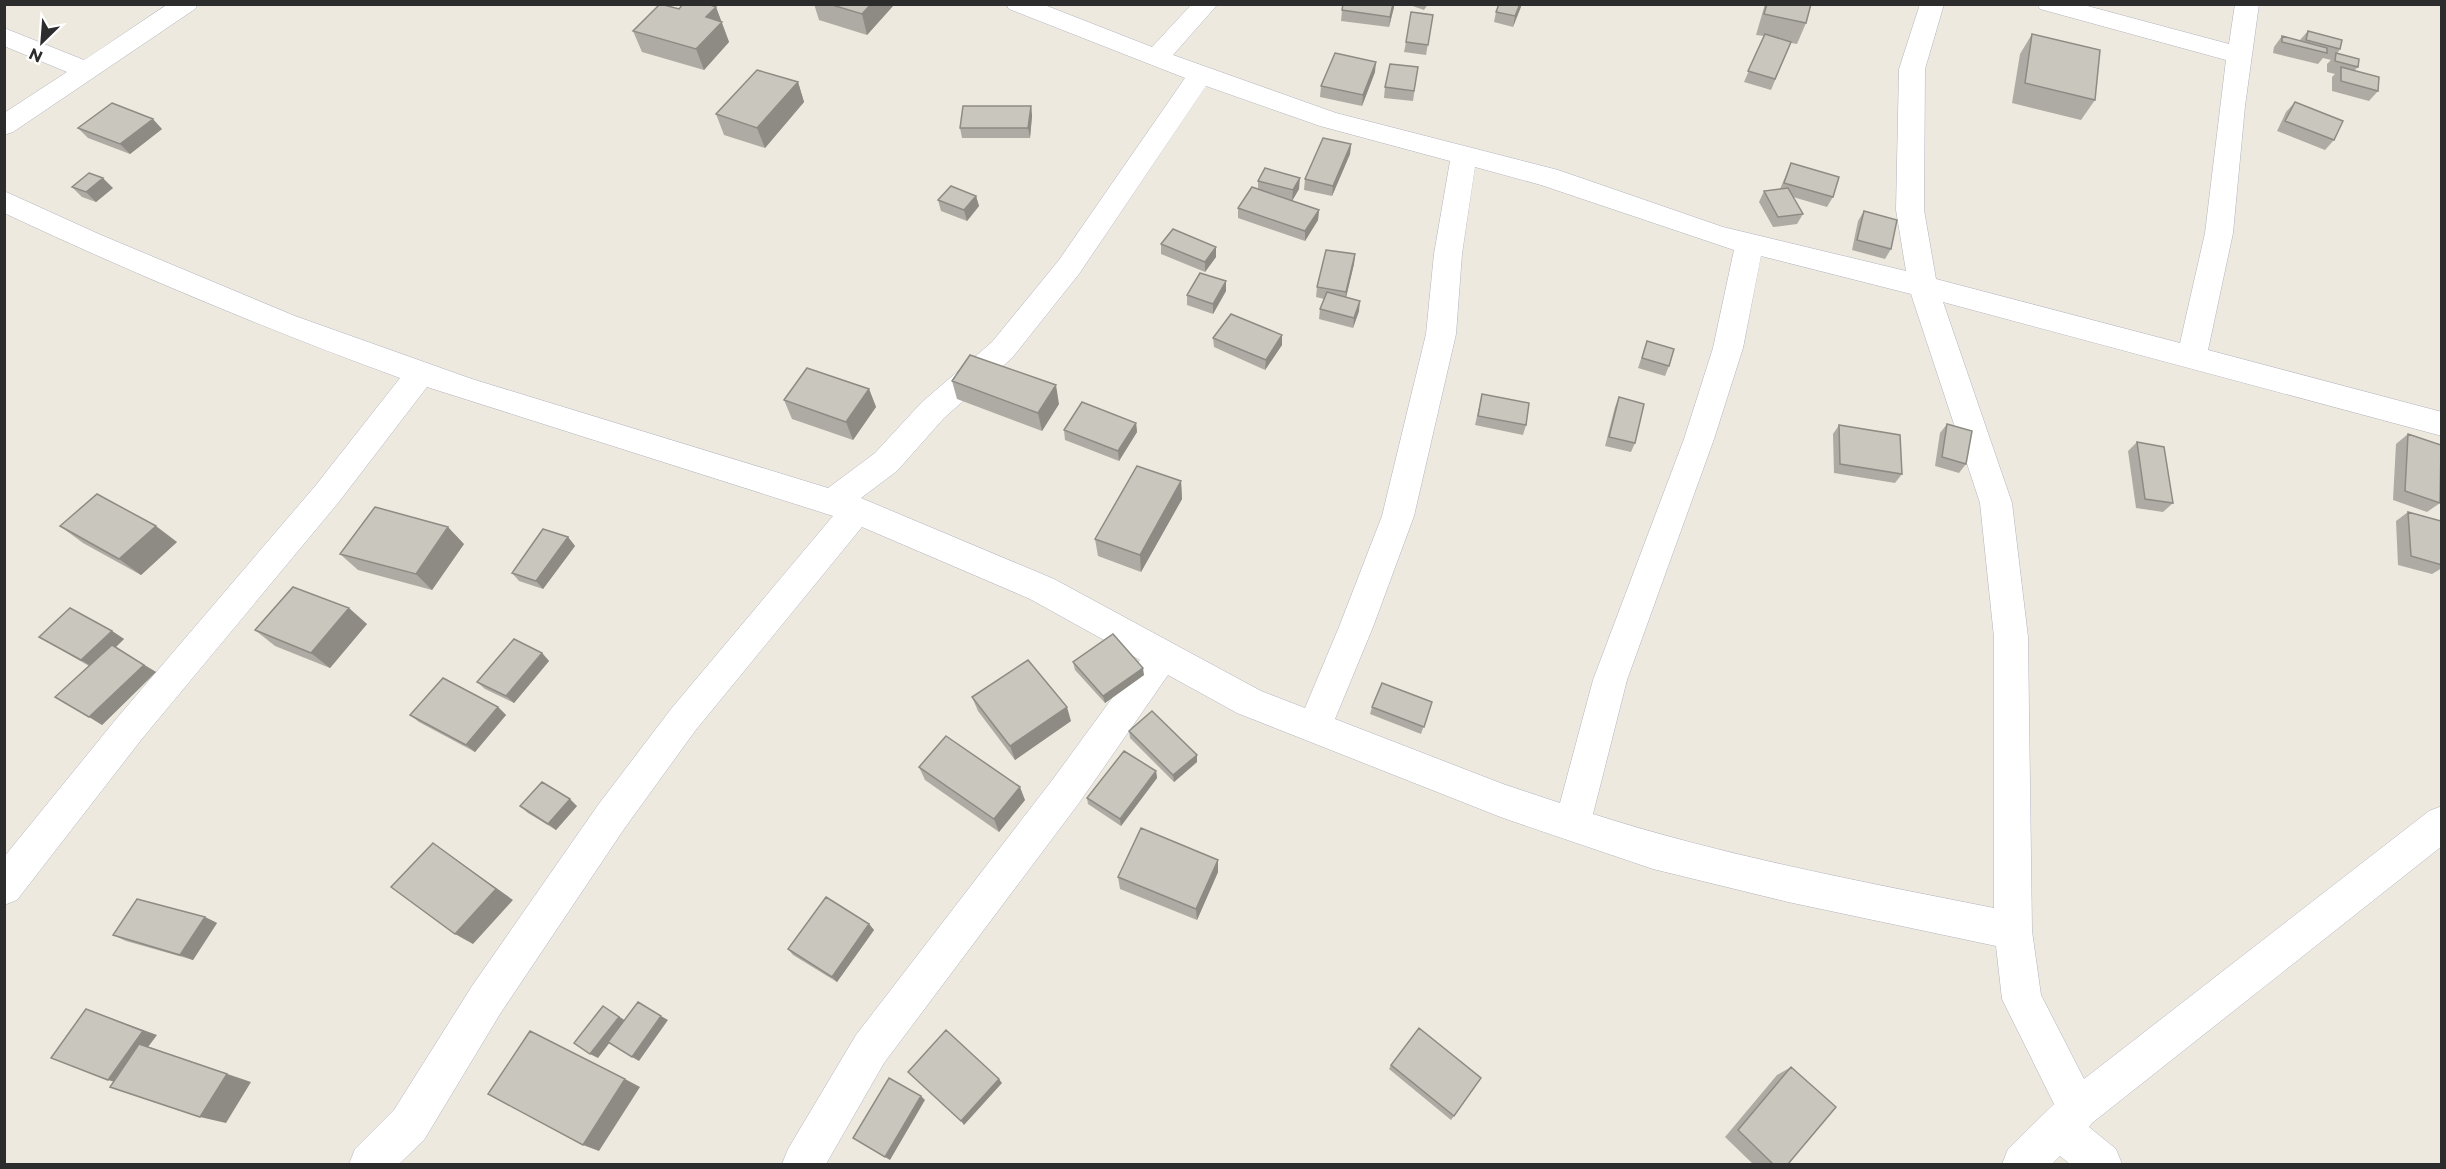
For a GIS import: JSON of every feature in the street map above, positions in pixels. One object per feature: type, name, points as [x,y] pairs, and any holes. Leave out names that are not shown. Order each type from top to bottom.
[{"type":"street","points":[[4,126],[186,4]]},
{"type":"street","points":[[1018,4],[1200,75],[1329,120],[1548,177],[1719,236],[1923,286],[2442,424]]},
{"type":"street","points":[[1156,58],[1206,4]]},
{"type":"street","points":[[1932,4],[1912,69],[1910,210],[1923,286],[1996,502],[2011,637],[2013,931],[2022,999],[2069,1119],[2101,1164]]},
{"type":"street","points":[[2049,4],[2238,55]]},
{"type":"street","points":[[2191,358],[2219,233],[2238,55],[2247,4]]},
{"type":"street","points":[[4,36],[87,71]]},
{"type":"street","points":[[370,1164],[409,1125],[486,1000],[611,817],[845,506],[933,410],[1002,350],[1068,267],[1200,75]]},
{"type":"street","points":[[1314,727],[1356,627],[1398,516],[1442,334],[1448,254],[1464,155]]},
{"type":"street","points":[[4,201],[91,242],[285,324],[421,373],[845,506],[1042,589],[1249,702],[1503,801],[1653,851],[1788,884],[2013,931]]},
{"type":"street","points":[[1572,824],[1610,680],[1699,439],[1728,348],[1749,244]]},
{"type":"street","points":[[4,887],[129,729],[327,494],[421,373]]},
{"type":"street","points":[[803,1164],[870,1049],[1066,790],[1163,655]]},
{"type":"street","points":[[2023,1164],[2069,1119],[2442,824]]},
{"type":"building","points":[[660,4],[679,9],[683,4],[708,4],[716,7],[706,17],[722,22],[696,49],[633,31]]},
{"type":"building","points":[[829,4],[871,4],[862,14]]},
{"type":"building","points":[[1343,4],[1393,4],[1390,17],[1342,10]]},
{"type":"building","points":[[1499,4],[1520,4],[1515,16],[1496,12]]},
{"type":"building","points":[[1767,4],[1811,4],[1806,23],[1764,14]]},
{"type":"building","points":[[1411,12],[1433,15],[1428,45],[1406,42]]},
{"type":"building","points":[[2308,31],[2342,40],[2340,49],[2306,40]]},
{"type":"building","points":[[1765,34],[1791,42],[1775,79],[1748,71]]},
{"type":"building","points":[[2032,34],[2100,50],[2095,100],[2025,83]]},
{"type":"building","points":[[2282,36],[2327,48],[2327,53],[2282,42]]},
{"type":"building","points":[[1335,53],[1376,62],[1363,95],[1321,86]]},
{"type":"building","points":[[2336,53],[2359,59],[2358,67],[2335,61]]},
{"type":"building","points":[[1390,64],[1418,67],[1414,91],[1385,87]]},
{"type":"building","points":[[2341,67],[2379,77],[2378,91],[2341,81]]},
{"type":"building","points":[[757,70],[798,82],[757,128],[716,114]]},
{"type":"building","points":[[2295,102],[2343,121],[2334,140],[2285,121]]},
{"type":"building","points":[[112,103],[153,119],[120,144],[78,128]]},
{"type":"building","points":[[963,106],[1031,106],[1028,128],[960,128]]},
{"type":"building","points":[[1323,138],[1351,144],[1333,186],[1305,179]]},
{"type":"building","points":[[1791,163],[1839,177],[1833,197],[1784,183]]},
{"type":"building","points":[[1265,168],[1300,178],[1293,190],[1258,181]]},
{"type":"building","points":[[89,173],[103,178],[86,192],[72,187]]},
{"type":"building","points":[[951,186],[976,196],[964,210],[938,200]]},
{"type":"building","points":[[1252,187],[1319,210],[1305,231],[1238,208]]},
{"type":"building","points":[[1788,188],[1803,214],[1778,217],[1764,191]]},
{"type":"building","points":[[1864,211],[1897,220],[1891,249],[1857,240]]},
{"type":"building","points":[[1173,229],[1216,247],[1205,262],[1161,244]]},
{"type":"building","points":[[1326,250],[1355,254],[1346,292],[1317,287]]},
{"type":"building","points":[[1200,273],[1226,281],[1213,304],[1187,295]]},
{"type":"building","points":[[1327,292],[1360,301],[1354,318],[1320,309]]},
{"type":"building","points":[[1231,314],[1282,335],[1266,360],[1213,338]]},
{"type":"building","points":[[1647,341],[1674,349],[1669,366],[1642,358]]},
{"type":"building","points":[[970,355],[1056,385],[1038,413],[952,381]]},
{"type":"building","points":[[807,368],[869,389],[846,422],[784,400]]},
{"type":"building","points":[[1482,394],[1529,403],[1526,425],[1478,416]]},
{"type":"building","points":[[1619,397],[1644,404],[1635,443],[1609,437]]},
{"type":"building","points":[[1082,402],[1136,423],[1118,451],[1064,430]]},
{"type":"building","points":[[1947,424],[1972,431],[1966,464],[1942,457]]},
{"type":"building","points":[[1839,425],[1900,435],[1902,474],[1840,464]]},
{"type":"building","points":[[2408,434],[2441,445],[2440,503],[2405,491]]},
{"type":"building","points":[[2137,442],[2164,447],[2173,503],[2145,499]]},
{"type":"building","points":[[1137,466],[1181,481],[1140,555],[1095,539]]},
{"type":"building","points":[[97,494],[156,526],[119,559],[60,526]]},
{"type":"building","points":[[375,507],[448,527],[416,574],[340,554]]},
{"type":"building","points":[[2408,512],[2441,521],[2442,565],[2411,556]]},
{"type":"building","points":[[543,529],[568,537],[536,581],[512,573]]},
{"type":"building","points":[[293,587],[349,608],[311,653],[255,630]]},
{"type":"building","points":[[70,608],[112,631],[81,660],[39,637]]},
{"type":"building","points":[[1113,634],[1143,668],[1103,696],[1073,662]]},
{"type":"building","points":[[514,639],[542,653],[506,696],[477,682]]},
{"type":"building","points":[[112,645],[144,665],[89,717],[55,697]]},
{"type":"building","points":[[1028,660],[1067,707],[1010,746],[972,697]]},
{"type":"building","points":[[443,678],[498,707],[466,745],[410,715]]},
{"type":"building","points":[[1382,683],[1432,702],[1424,727],[1372,707]]},
{"type":"building","points":[[1152,711],[1197,755],[1173,775],[1129,731]]},
{"type":"building","points":[[946,736],[1020,787],[994,819],[919,767]]},
{"type":"building","points":[[1124,751],[1156,771],[1120,819],[1087,798]]},
{"type":"building","points":[[542,782],[570,799],[548,824],[520,806]]},
{"type":"building","points":[[1141,828],[1218,860],[1196,909],[1118,877]]},
{"type":"building","points":[[433,843],[496,889],[455,934],[391,887]]},
{"type":"building","points":[[826,897],[869,924],[832,977],[788,949]]},
{"type":"building","points":[[137,899],[205,917],[180,955],[113,935]]},
{"type":"building","points":[[638,1002],[661,1016],[632,1057],[608,1042]]},
{"type":"building","points":[[603,1006],[619,1017],[590,1054],[574,1043]]},
{"type":"building","points":[[86,1009],[143,1031],[108,1080],[51,1058]]},
{"type":"building","points":[[1419,1028],[1481,1078],[1454,1116],[1391,1065]]},
{"type":"building","points":[[946,1030],[999,1079],[961,1121],[908,1072]]},
{"type":"building","points":[[530,1031],[625,1079],[583,1145],[488,1094]]},
{"type":"building","points":[[139,1044],[227,1074],[200,1117],[110,1087]]},
{"type":"building","points":[[1791,1067],[1836,1107],[1788,1164],[1773,1164],[1738,1130]]},
{"type":"building","points":[[889,1078],[921,1096],[885,1157],[853,1138]]}]
